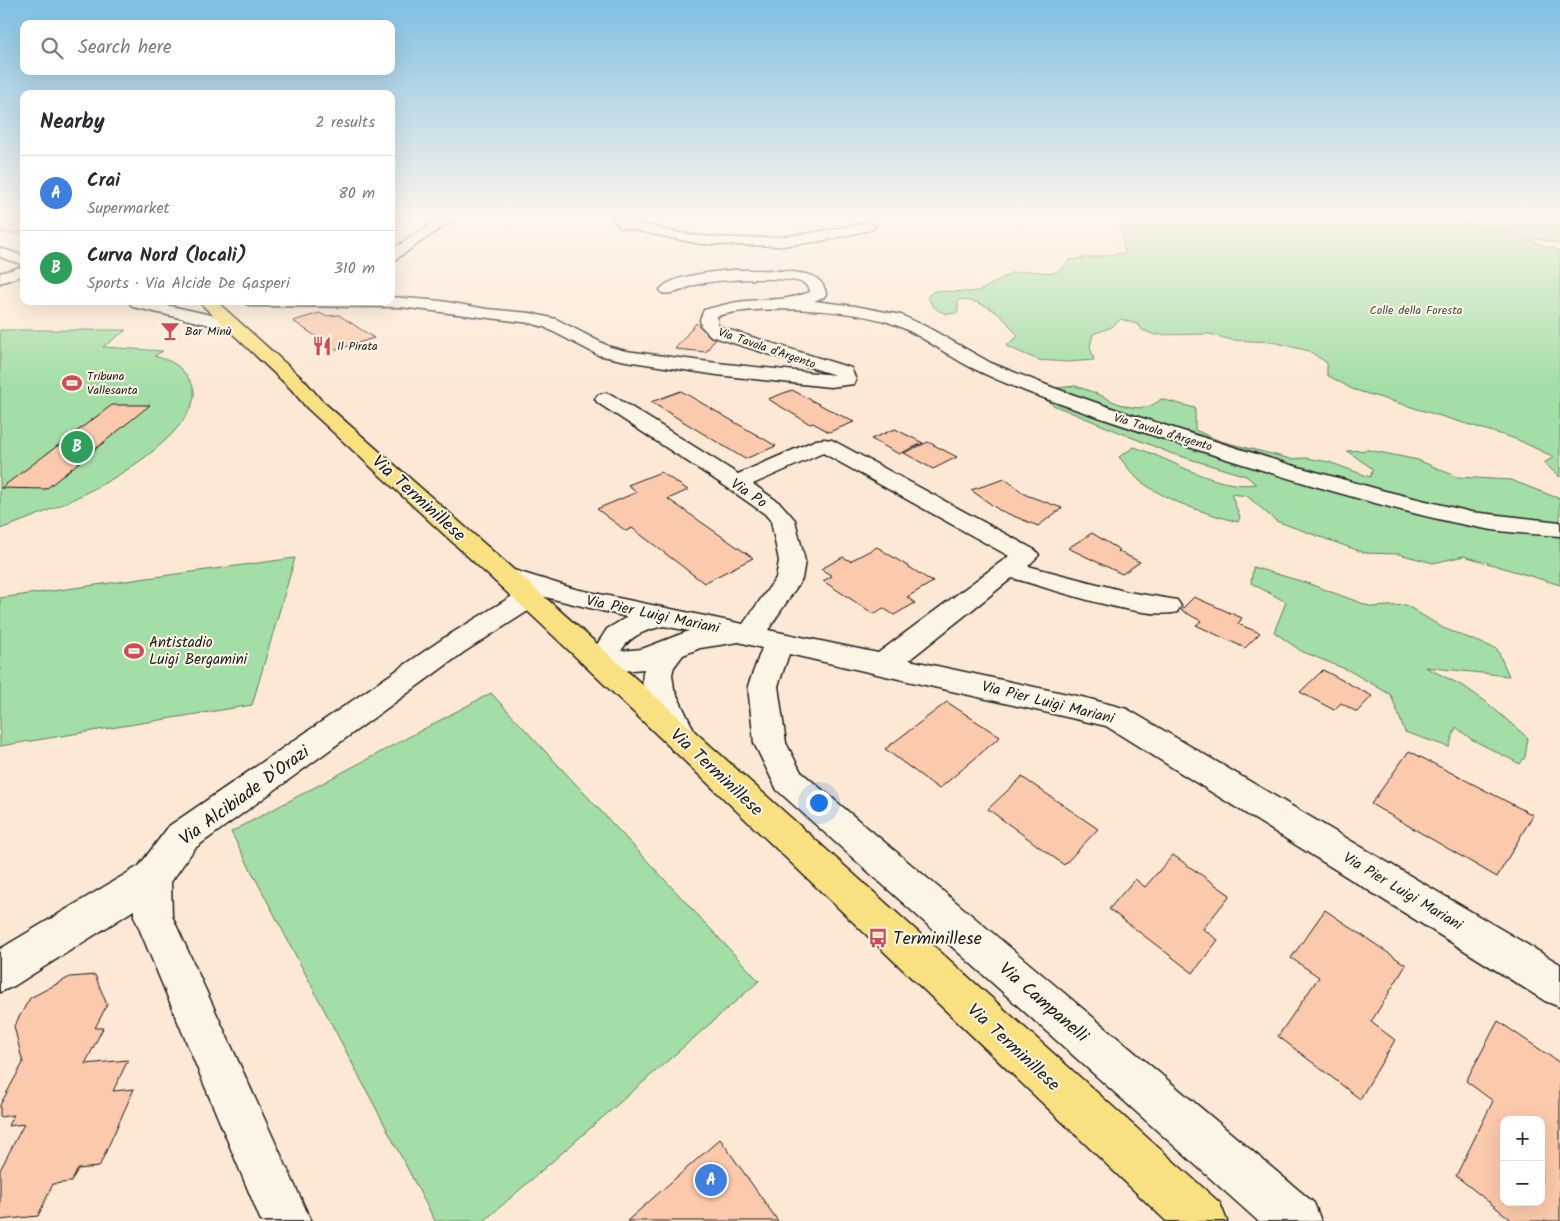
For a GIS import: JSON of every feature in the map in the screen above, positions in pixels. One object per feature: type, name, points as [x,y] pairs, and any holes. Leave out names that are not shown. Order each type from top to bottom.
[{"type":"main road","name":"Via Terminillese","points":[[210,305],[298,385],[314,404],[600,663],[1202,1221]]},
{"type":"street","points":[[0,278],[20,271]]},
{"type":"street","points":[[668,290],[692,279],[738,276],[800,278],[809,280],[817,287],[818,294],[801,301],[780,305]]},
{"type":"street","points":[[0,286],[20,283]]},
{"type":"street","name":"Via Tavola d'Argento","points":[[395,302],[530,318],[550,323],[604,351],[626,356],[808,379],[847,380],[844,372],[717,332],[709,326],[708,319],[710,313],[720,309],[780,305],[851,310],[896,319],[964,356],[1021,382],[1107,414],[1317,480],[1473,520],[1560,529]]},
{"type":"street","points":[[143,305],[232,325]]},
{"type":"street","points":[[164,305],[183,309],[197,308],[202,305]]},
{"type":"street","name":"Via Po","points":[[605,399],[736,483],[773,509],[783,520],[792,561],[789,579],[765,638]]},
{"type":"street","points":[[736,483],[824,445],[1026,555],[884,664]]},
{"type":"street","points":[[1008,569],[1128,601],[1167,606]]},
{"type":"street","name":"Via Pier Luigi Mariani","points":[[516,586],[668,616],[1116,717],[1560,987]]},
{"type":"street","name":"Via Alcibiade D'Orazi","points":[[152,878],[182,836],[454,645],[516,586]]},
{"type":"street","points":[[668,616],[635,623],[621,631],[609,643],[600,663],[646,659],[696,639],[765,638]]},
{"type":"street","name":"Via Campanelli","points":[[765,638],[763,686],[770,743],[789,782],[1296,1221]]},
{"type":"street","points":[[672,650],[663,660],[657,674],[659,688],[683,741]]},
{"type":"street","points":[[0,972],[152,878]]},
{"type":"street","points":[[152,878],[153,916],[286,1221]]},
{"type":"green space","name":"Colle della Foresta","points":[[1027,271],[1053,273],[1058,271],[1560,271],[1560,477],[1544,463],[1554,457],[1516,439],[1352,389],[1327,375],[1327,363],[1309,351],[1272,342],[1232,340],[1210,334],[1155,335],[1142,330],[1139,325],[1121,319],[1112,327],[1093,334],[1090,347],[1094,360],[1068,362],[1038,360],[1006,346],[1018,336],[993,310],[961,299],[958,301],[958,312],[948,314],[936,309],[928,296],[934,291],[970,292],[981,290],[1012,273]]},
{"type":"green space","points":[[0,330],[126,330],[103,347],[163,351],[154,356],[171,362],[183,371],[194,390],[192,403],[186,416],[171,435],[151,453],[128,469],[75,498],[0,529]]},
{"type":"green space","points":[[1076,386],[1134,408],[1155,404],[1161,399],[1195,408],[1195,430],[1220,441],[1291,459],[1306,458],[1329,462],[1370,477],[1373,469],[1347,451],[1369,450],[1418,460],[1457,477],[1511,480],[1560,499],[1560,585],[1464,556],[1433,563],[1399,554],[1365,553],[1276,521],[1247,496],[1231,494],[1240,517],[1238,522],[1187,506],[1162,495],[1140,481],[1119,457],[1134,447],[1209,478],[1241,485],[1256,484],[1246,476],[1170,453],[1053,405],[1037,394],[1046,389]]},
{"type":"green space","name":"Antistadio Luigi Bergamini","points":[[295,558],[252,705],[0,746],[0,598]]},
{"type":"green space","points":[[1253,567],[1307,583],[1372,607],[1406,605],[1443,628],[1497,649],[1509,676],[1425,667],[1465,687],[1485,701],[1528,738],[1525,757],[1520,764],[1471,739],[1456,727],[1449,747],[1405,732],[1391,695],[1350,671],[1301,651],[1274,632],[1286,602],[1251,583]]},
{"type":"green space","points":[[491,693],[759,981],[484,1221],[435,1221],[231,832]]},
{"type":"building","points":[[320,313],[325,316],[339,315],[374,338],[336,350],[293,321]]},
{"type":"building","points":[[696,323],[710,337],[715,339],[706,352],[675,349]]},
{"type":"building","points":[[792,390],[854,422],[829,432],[813,423],[810,424],[768,399]]},
{"type":"building","points":[[681,391],[776,446],[745,459],[651,402]]},
{"type":"building","points":[[112,405],[150,405],[46,489],[1,488]]},
{"type":"building","points":[[895,429],[923,443],[899,454],[871,439]]},
{"type":"building","points":[[928,442],[957,457],[933,469],[904,453]]},
{"type":"building","points":[[661,472],[688,490],[668,499],[753,558],[704,583],[632,528],[626,531],[597,509],[637,492],[628,485]]},
{"type":"building","points":[[1005,479],[1026,495],[1062,508],[1038,526],[999,510],[971,490]]},
{"type":"building","points":[[1092,533],[1120,550],[1118,551],[1140,562],[1122,574],[1068,548]]},
{"type":"building","points":[[877,547],[933,582],[907,597],[915,603],[894,615],[883,608],[874,614],[823,581],[832,576],[821,569],[843,557],[850,561]]},
{"type":"building","points":[[1194,597],[1242,618],[1238,624],[1260,633],[1245,648],[1196,625],[1201,621],[1181,610]]},
{"type":"building","points":[[1323,670],[1372,696],[1357,712],[1341,703],[1334,710],[1300,692]]},
{"type":"building","points":[[947,702],[1000,737],[939,789],[885,749]]},
{"type":"building","points":[[1409,751],[1533,815],[1497,877],[1371,804]]},
{"type":"building","points":[[1022,777],[1098,829],[1064,865],[988,809]]},
{"type":"building","points":[[1173,855],[1230,895],[1203,929],[1218,940],[1193,973],[1109,909],[1135,879],[1145,887]]},
{"type":"building","points":[[1325,910],[1406,965],[1371,1022],[1395,1040],[1360,1099],[1278,1036],[1319,977],[1291,958]]},
{"type":"building","points":[[95,975],[107,1005],[95,1028],[103,1028],[85,1064],[128,1060],[113,1091],[134,1089],[99,1167],[78,1169],[71,1182],[53,1184],[38,1216],[0,1220],[0,1170],[24,1124],[8,1126],[13,1115],[0,1117],[0,1105],[23,1063],[14,1026],[30,998],[70,977]]},
{"type":"building","points":[[1498,1021],[1560,1063],[1560,1221],[1513,1221],[1456,1176],[1493,1101],[1466,1081]]},
{"type":"building","points":[[720,1139],[778,1221],[627,1221]]},
{"type":"place","name":"Bar Minù","points":[[170,331]]},
{"type":"place","name":"Il Pirata","points":[[322,346]]},
{"type":"place","name":"Tribuna Vallesanta","points":[[72,383]]},
{"type":"place","name":"Curva Nord (locali)","points":[[77,447]]},
{"type":"place","name":"Antistadio Luigi Bergamini","points":[[134,651]]},
{"type":"place","name":"Terminillese","points":[[878,938]]},
{"type":"place","name":"Crai","points":[[711,1180]]}]
